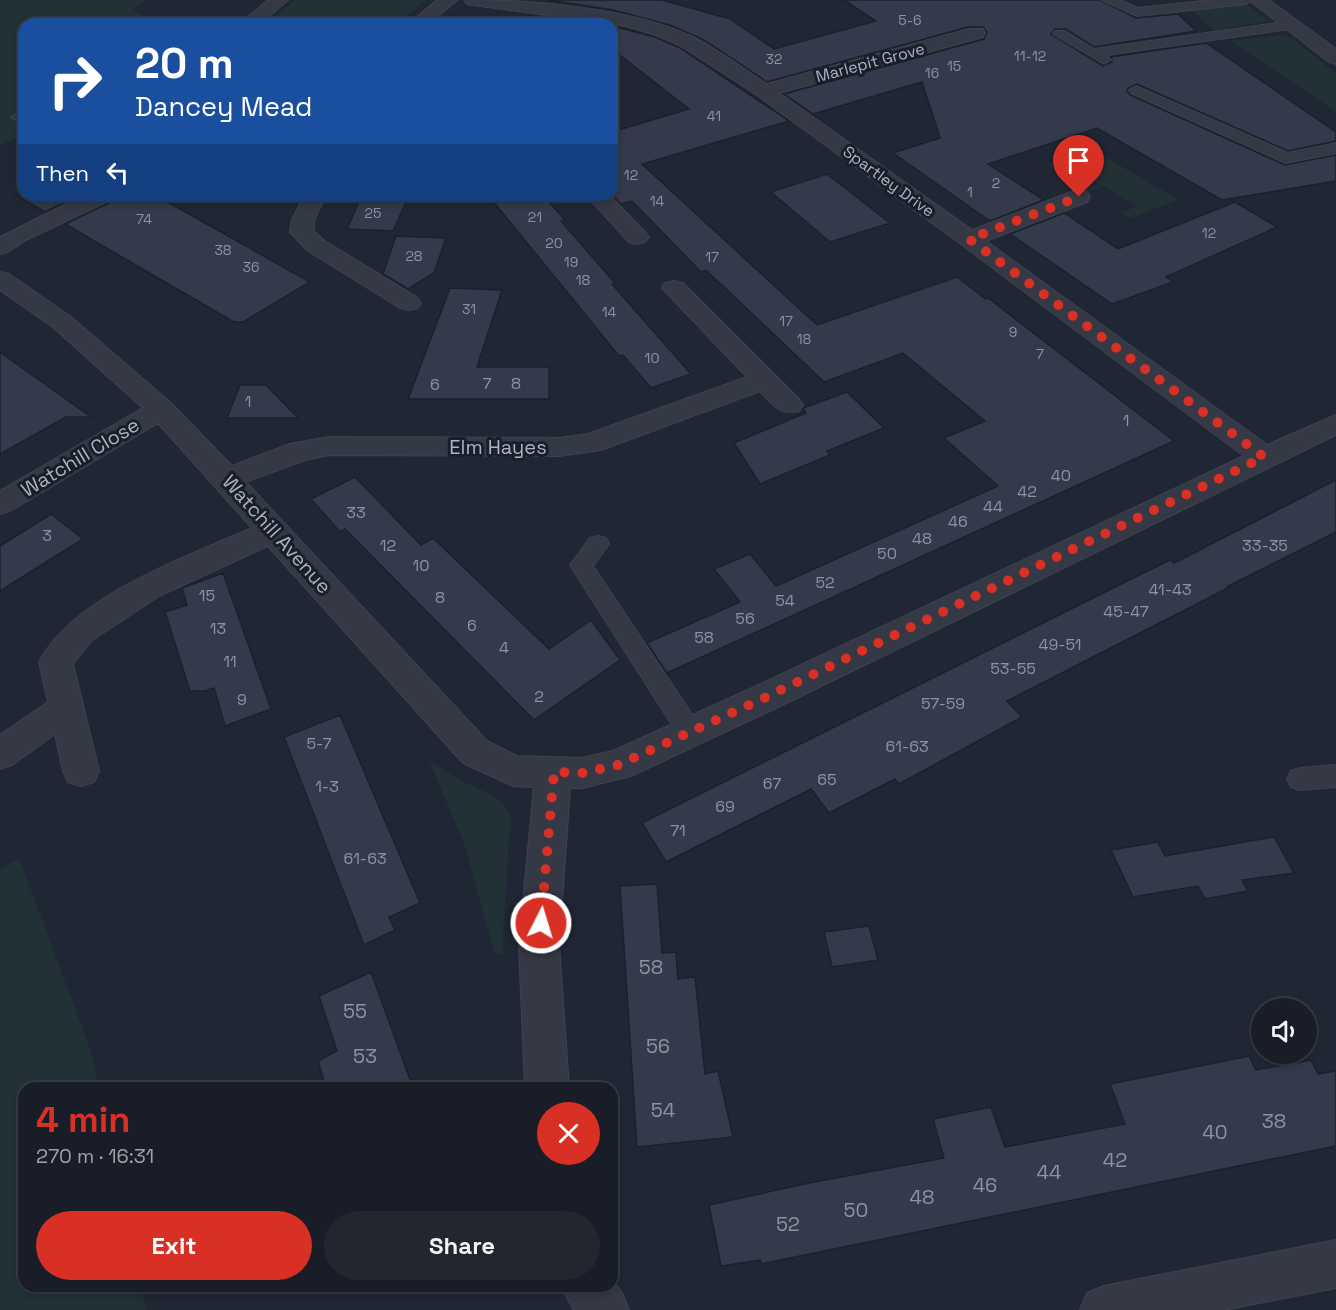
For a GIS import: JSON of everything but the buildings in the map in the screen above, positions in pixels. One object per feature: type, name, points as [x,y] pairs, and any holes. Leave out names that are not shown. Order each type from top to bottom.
[{"type":"street","points":[[256,18],[279,0]]},
{"type":"street","points":[[426,18],[448,0]]},
{"type":"street","name":"Spartley Drive","points":[[472,0],[605,18]]},
{"type":"street","points":[[1258,0],[1336,58]]},
{"type":"street","name":"Spartley Drive","points":[[618,20],[663,31],[688,42],[764,91],[1264,457]]},
{"type":"street","name":"Marlepit Grove","points":[[764,91],[976,33]]},
{"type":"street","points":[[969,239],[1079,197]]},
{"type":"street","points":[[0,247],[18,235],[89,201]]},
{"type":"street","points":[[312,201],[303,220],[302,232],[315,245],[409,303]]},
{"type":"street","points":[[603,201],[637,237]]},
{"type":"street","name":"Watchill Avenue","points":[[0,279],[62,322],[161,409],[228,479],[272,531],[475,752],[513,771],[582,773],[618,765],[1336,424]]},
{"type":"street","points":[[674,288],[789,405]]},
{"type":"street","name":"Elm Hayes","points":[[228,479],[300,451],[329,446],[559,447],[591,442],[764,381]]},
{"type":"street","name":"Watchill Close","points":[[0,504],[161,409]]},
{"type":"street","points":[[81,771],[56,662],[80,632],[148,588],[272,531]]},
{"type":"street","points":[[0,754],[66,708]]},
{"type":"street","points":[[547,1082],[539,944],[554,772]]},
{"type":"street","points":[[1104,1310],[1336,1263]]},
{"type":"street","points":[[590,1292],[605,1310]]},
{"type":"lane","points":[[1108,0],[1137,12],[1246,0]]},
{"type":"lane","points":[[1092,53],[1292,25]]},
{"type":"lane","points":[[1060,34],[1106,61]]},
{"type":"lane","points":[[1136,90],[1286,158],[1336,148]]},
{"type":"lane","points":[[598,544],[581,565],[690,732]]},
{"type":"lane","points":[[1300,779],[1336,776]]},
{"type":"shaded area","points":[[0,0],[146,0],[132,11],[149,18],[18,18],[18,138],[0,145]]},
{"type":"shaded area","points":[[295,0],[426,0],[404,18],[272,18]]},
{"type":"shaded area","points":[[1248,5],[1268,21],[1214,30],[1192,11]]},
{"type":"shaded area","points":[[1280,35],[1291,38],[1336,73],[1336,112],[1231,41]]},
{"type":"shaded area","points":[[1091,148],[1178,200],[1130,218],[1121,213],[1137,206],[1103,186],[1087,192],[1084,190],[1099,184],[1074,168],[1061,173],[1047,164]]},
{"type":"shaded area","points":[[429,760],[453,776],[491,795],[506,808],[510,816],[502,954],[495,954],[464,843]]},
{"type":"shaded area","points":[[19,858],[91,1051],[98,1082],[18,1082],[18,1292],[142,1292],[146,1310],[0,1310],[0,869]]},
{"type":"route","points":[[541,923],[554,772],[582,773],[618,765],[762,699],[1264,457],[969,239],[1079,197]]}]
